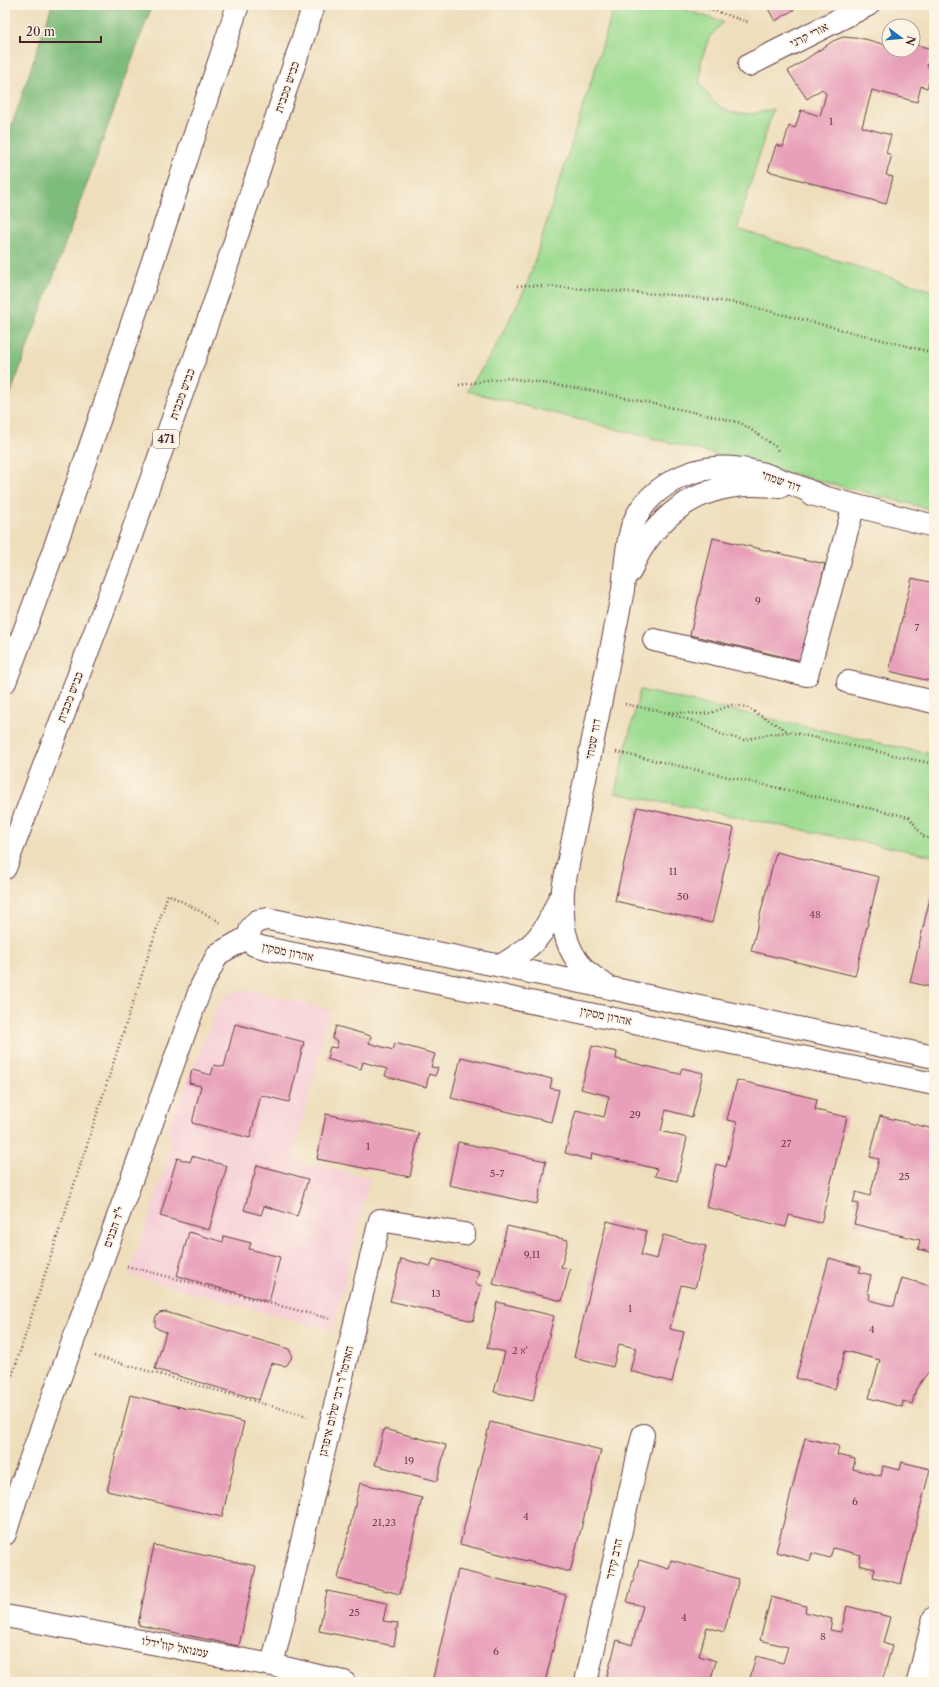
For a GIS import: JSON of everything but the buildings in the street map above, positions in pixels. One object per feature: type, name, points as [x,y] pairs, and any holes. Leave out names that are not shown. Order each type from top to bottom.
[{"type":"main road","points":[[5,682],[34,605],[112,384],[238,5]]},
{"type":"main road","name":"כביש מכבית","points":[[5,868],[122,562],[213,307],[314,5]]},
{"type":"main road","name":"אורי קרני","points":[[749,65],[868,5]]},
{"type":"main road","name":"דוד שמחי","points":[[610,988],[586,971],[573,955],[566,938],[562,922],[563,889],[623,590],[634,561],[647,540],[667,517],[687,501],[706,492],[726,487],[772,486],[793,489],[934,526]]},
{"type":"main road","points":[[654,640],[807,675],[854,505]]},
{"type":"main road","points":[[848,682],[934,702]]},
{"type":"main road","name":"דוד שמחי","points":[[500,966],[519,955],[535,942],[549,923],[563,889]]},
{"type":"main road","name":"אהרון מסקין","points":[[934,1057],[610,988],[268,919],[256,921],[251,928],[248,937],[254,945],[265,948],[934,1084]]},
{"type":"main road","name":"י\"ד הבנים","points":[[5,1534],[16,1499],[201,987],[218,954],[248,937]]},
{"type":"main road","name":"האדמו\"ר רבי שלום איפרגן","points":[[272,1665],[380,1220],[464,1234]]},
{"type":"main road","name":"הרב קידר","points":[[586,1682],[643,1435]]},
{"type":"main road","name":"עמנואל קוז'ידלו","points":[[5,1616],[272,1665],[309,1678],[344,1682]]},
{"type":"main road","points":[[918,1682],[934,1618]]},
{"type":"path","points":[[697,5],[748,22]]},
{"type":"path","points":[[516,286],[527,285],[673,294],[737,303],[934,353]]},
{"type":"path","points":[[459,385],[509,378],[588,390],[712,416],[741,424],[776,447],[780,454]]},
{"type":"path","points":[[601,700],[664,712],[699,722],[723,735],[744,740],[770,734],[789,732]]},
{"type":"path","points":[[664,712],[701,714],[710,713],[732,706],[746,707],[789,732],[934,764]]},
{"type":"path","points":[[592,746],[909,817],[923,836],[934,841]]},
{"type":"path","points":[[5,1398],[168,894],[248,937]]},
{"type":"path","points":[[102,1260],[354,1325]]},
{"type":"path","points":[[70,1349],[331,1423]]},
{"type":"shaded area","points":[[241,991],[258,991],[330,1010],[293,1160],[370,1178],[333,1331],[129,1275],[171,1149],[167,1129],[220,1002],[229,994]]},
{"type":"green space","points":[[52,5],[152,5],[5,409],[5,146]]},
{"type":"green space","points":[[615,5],[671,5],[723,22],[709,38],[701,62],[700,83],[714,103],[730,112],[752,114],[773,109],[737,229],[934,291],[934,510],[467,391],[494,350],[527,285]]},
{"type":"green space","points":[[640,690],[934,755],[934,856],[615,793]]}]
